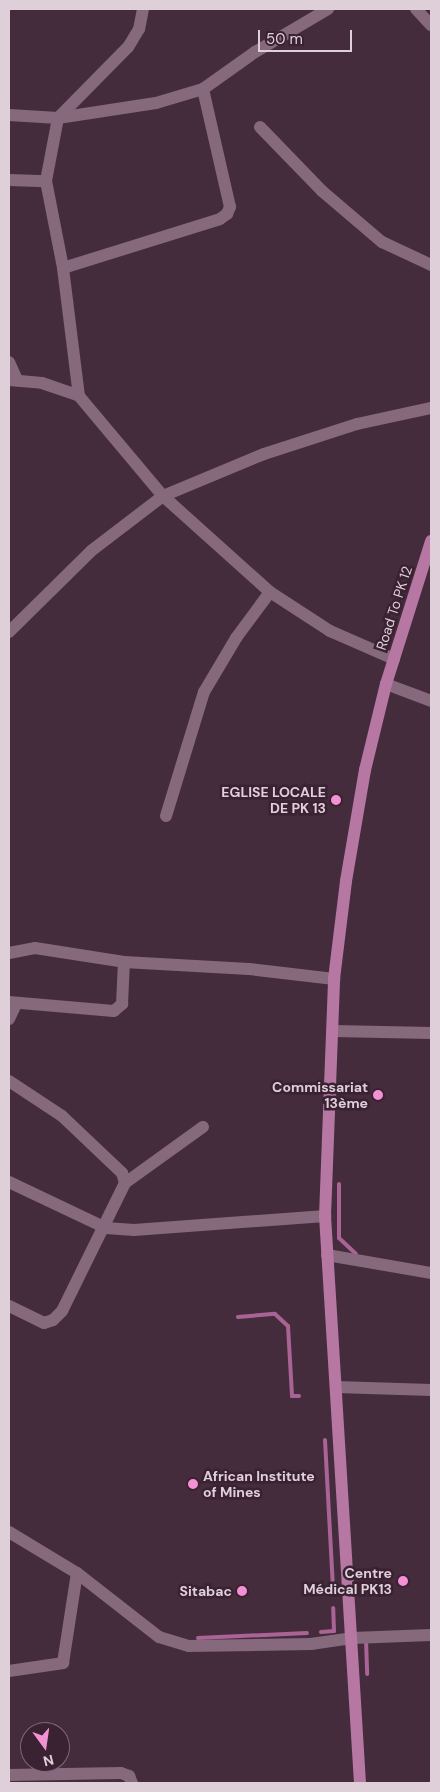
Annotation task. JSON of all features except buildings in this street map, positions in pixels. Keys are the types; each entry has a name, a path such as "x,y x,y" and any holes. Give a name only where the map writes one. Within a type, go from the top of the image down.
{"main road":[{"name":"Road To PK 12","path":"360,1783 325,1216 334,978 363,779 386,684 431,541"}],"street":[{"path":"79,396 63,268 46,181 58,118 128,47 139,29 142,9"},
{"path":"9,115 58,118 128,109 204,88 255,52 328,9"},
{"path":"416,9 431,25"},
{"path":"63,268 220,219 227,214 230,207 204,88"},
{"path":"260,127 322,191 382,242 431,266"},
{"path":"9,180 46,181"},
{"path":"9,362 13,380 42,384 79,396 162,496 270,592 336,634 394,659"},
{"path":"9,632 91,551 162,496 264,454 392,414 431,408"},
{"path":"166,816 204,692 236,638 270,592"},
{"path":"386,684 431,701"},
{"path":"9,953 35,948 124,962 249,969 334,978"},
{"path":"9,1020 12,1003 114,1011 122,1004 124,962"},
{"path":"333,1031 431,1033"},
{"path":"9,1081 62,1116 122,1173 126,1183"},
{"path":"9,1306 44,1322 53,1320 62,1311 106,1228 126,1183 203,1127"},
{"path":"9,1182 106,1228 134,1230 325,1216"},
{"path":"328,1255 431,1273"},
{"path":"336,1387 431,1390"},
{"path":"9,1532 77,1573 159,1637 189,1646 311,1644 352,1638 431,1635"},
{"path":"9,1670 63,1663 77,1573"},
{"path":"9,1774 121,1773 128,1776 132,1783"}],"waterway":[{"path":"339,1184 339,1238 356,1254"},
{"path":"238,1317 275,1314 288,1326 292,1396 299,1396"},
{"path":"325,1440 333,1586"},
{"path":"321,1632 334,1631 333,1608"},
{"path":"198,1638 307,1633"},
{"path":"366,1640 367,1674"}],"place":[{"name":"EGLISE LOCALE DE PK 13","path":"336,800"},
{"name":"Commissariat 13ème","path":"378,1095"},
{"name":"African Institute of Mines","path":"193,1484"},
{"name":"Centre Médical PK13","path":"403,1581"},
{"name":"Sitabac","path":"242,1591"}]}
